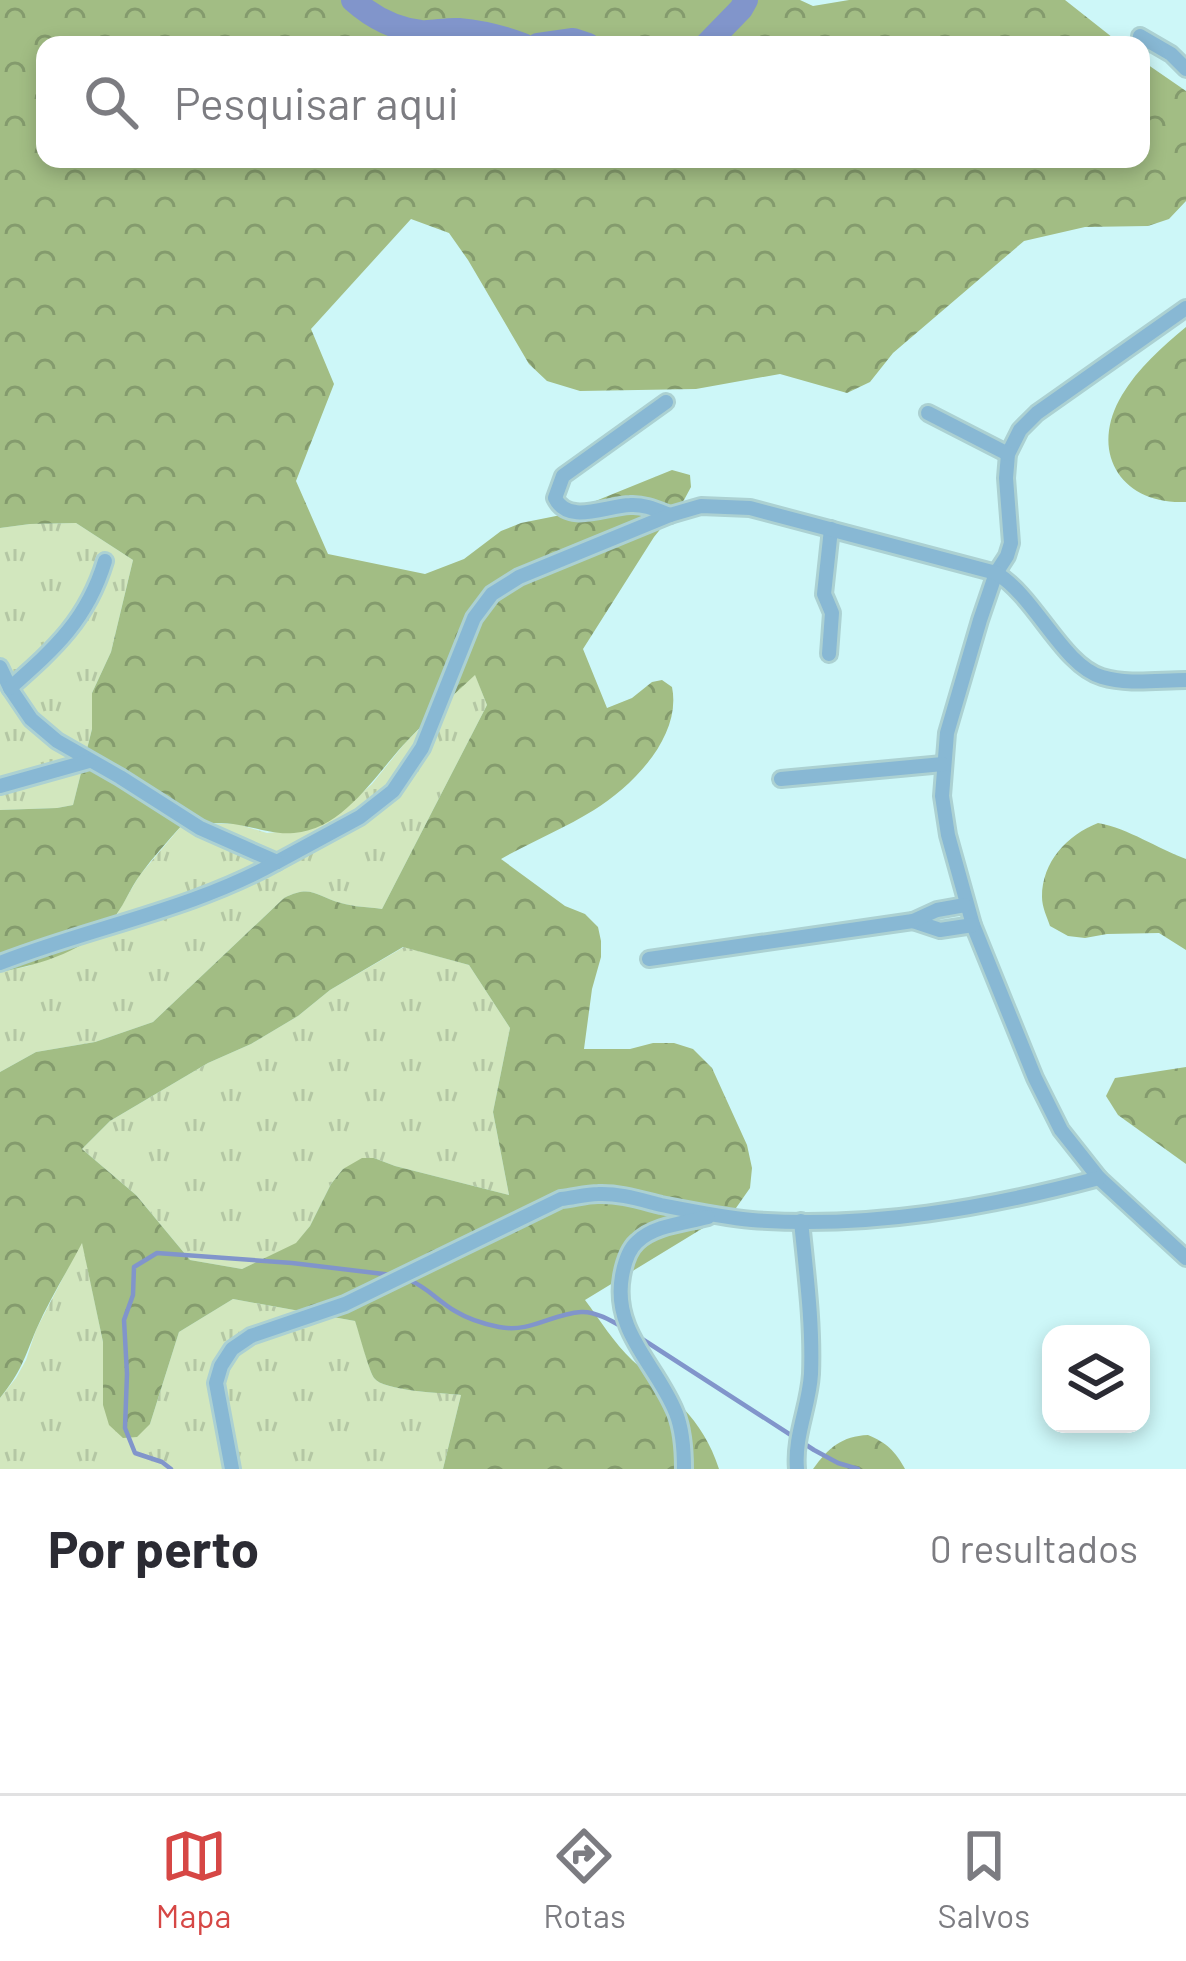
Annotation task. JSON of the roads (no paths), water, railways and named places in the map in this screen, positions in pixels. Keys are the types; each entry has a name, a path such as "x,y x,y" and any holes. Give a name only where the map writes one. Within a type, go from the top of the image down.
{"street":[{"path":"1150,42 1186,69"},
{"path":"1186,308 1037,413 1020,430 1008,454 1006,478 1011,543 996,572 947,733 942,796 965,905 1061,1130 1099,1178 1186,1258"},
{"path":"666,402 563,476 555,498 560,508 571,513 634,504 670,515"},
{"path":"928,413 1008,454"},
{"path":"0,963 242,881 360,817 393,791 422,748 474,618 492,595 519,577 701,506 750,508 996,572 1012,582 1076,661 1097,676 1124,681 1186,680"},
{"path":"829,654 832,613 824,594 831,529"},
{"path":"10,688 58,646 81,617 105,560"},
{"path":"0,668 31,719 57,741 200,829 277,862"},
{"path":"0,786 89,760"},
{"path":"781,779 943,764"},
{"path":"230,844 242,881"},
{"path":"649,959 913,921 965,905"},
{"path":"913,921 940,930 973,925"},
{"path":"232,1469 216,1383 232,1349 251,1336 345,1304 561,1199 598,1194 713,1216 856,1221 903,1218 1099,1178"},
{"path":"684,1469 678,1418 625,1324 619,1301 623,1270 635,1243 657,1230 713,1216"},
{"path":"797,1469 796,1450 811,1381 802,1221"}],"waterway":[{"path":"353,0 402,28 494,36"},
{"path":"715,36 746,0"},
{"path":"171,1469 135,1453 125,1428 124,1320 133,1295 134,1267 157,1253 392,1275"},
{"path":"409,1280 460,1314 493,1326 521,1327 581,1312 624,1328"},
{"path":"639,1337 814,1450 858,1469"}]}
